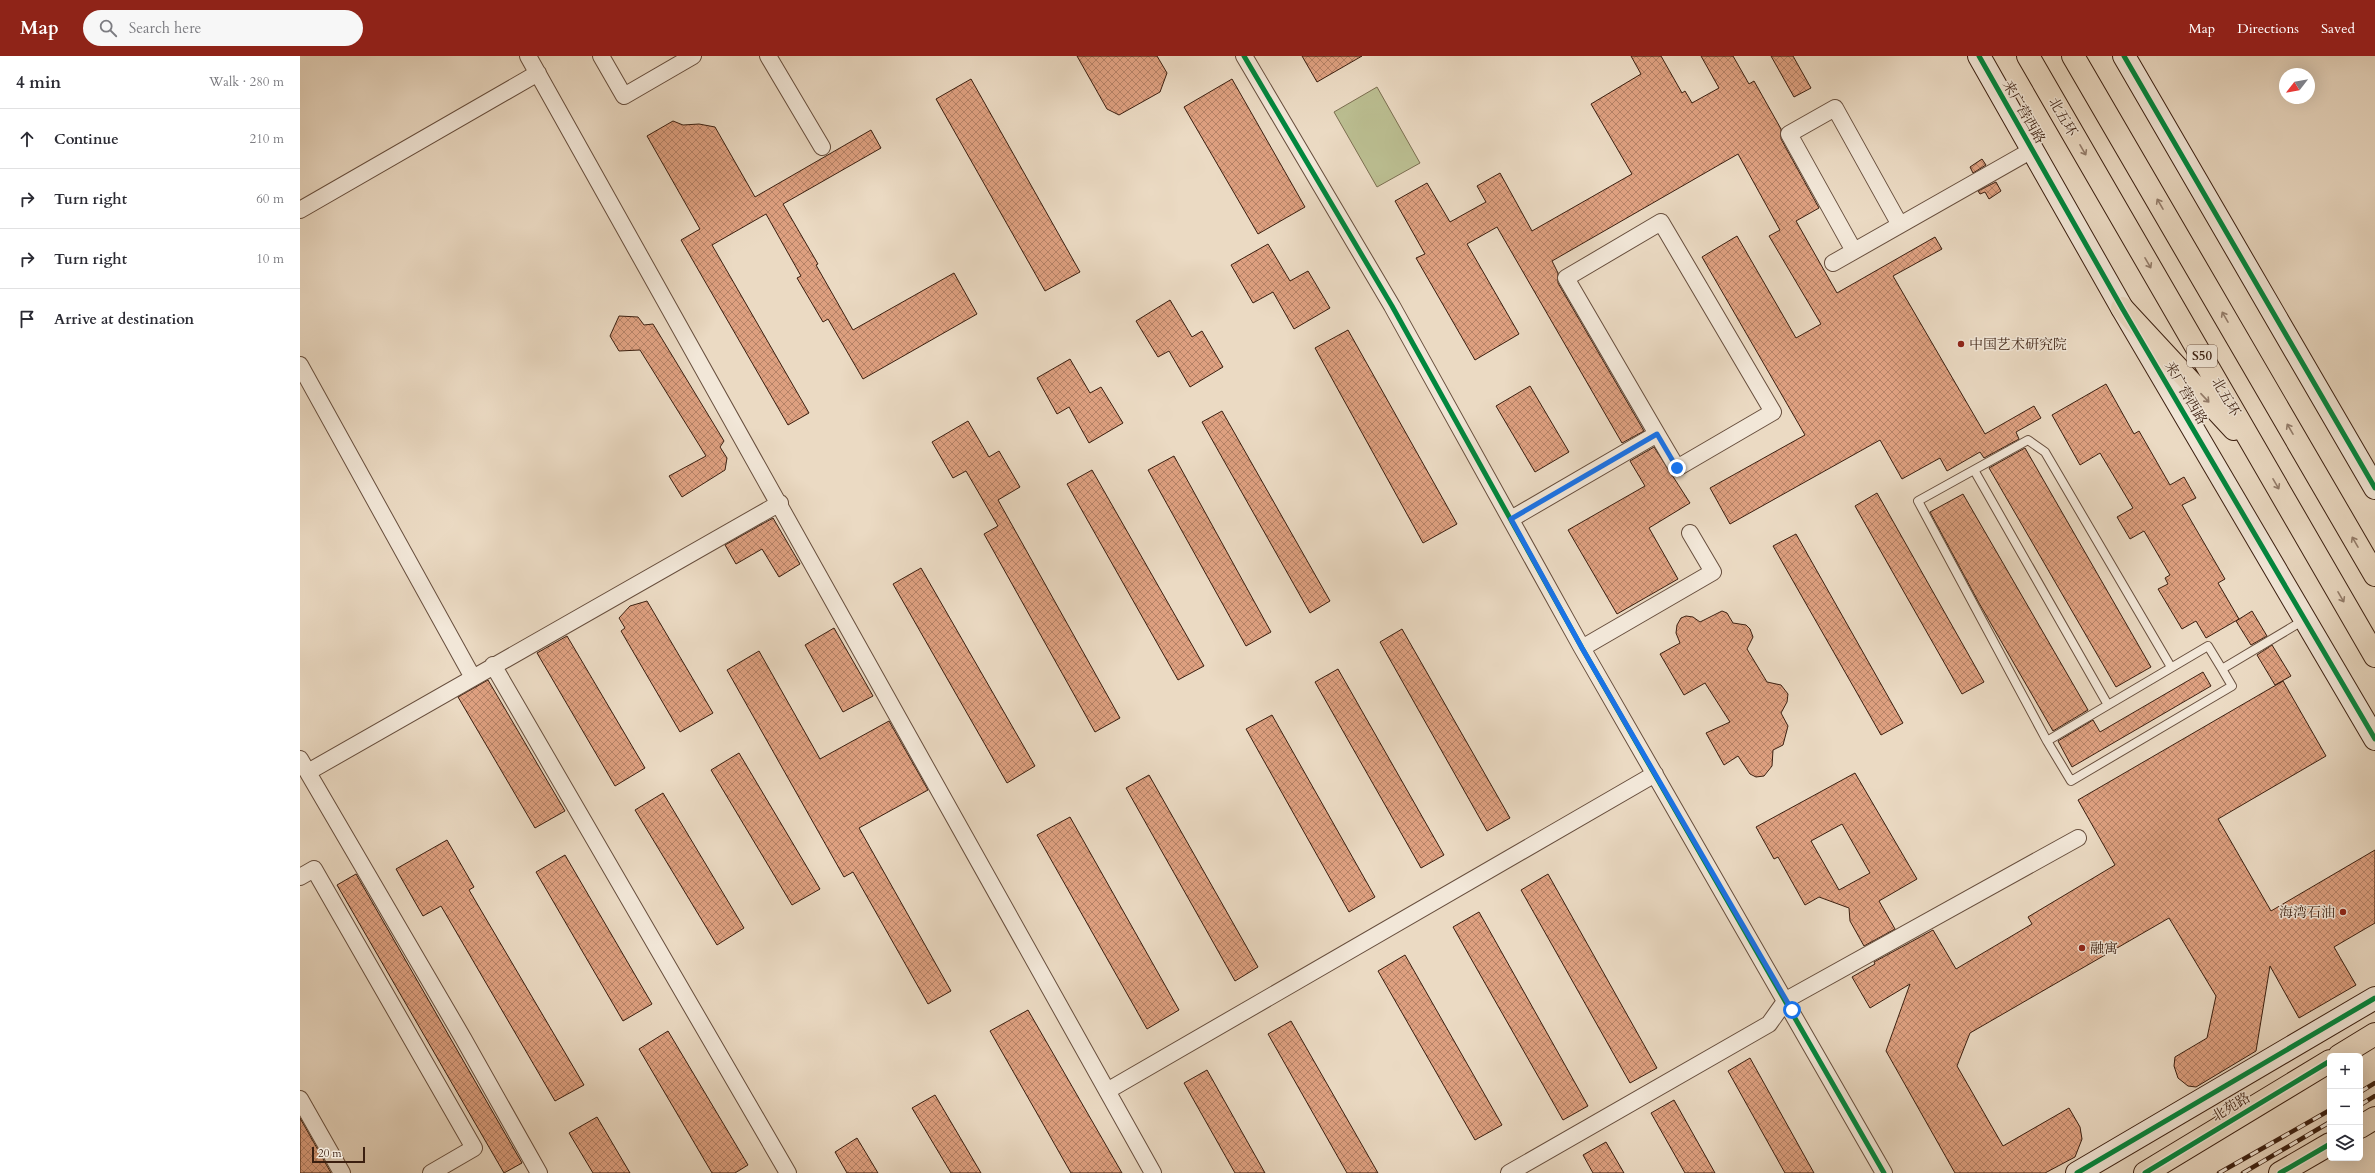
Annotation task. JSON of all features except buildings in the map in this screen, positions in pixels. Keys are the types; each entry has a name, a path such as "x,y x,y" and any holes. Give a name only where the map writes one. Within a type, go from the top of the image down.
{"main road":[{"name":"北五环","path":"2028,56 2375,656"},
{"name":"S50","path":"2073,56 2375,575"},
{"path":"2122,308 2262,459"},
{"path":"2344,1053 2375,1034"},
{"name":"北苑路","path":"2145,1173 2327,1064"},
{"path":"2363,1125 2375,1118"},
{"path":"2288,1172 2327,1146"}],"street":[{"path":"528,56 780,503 1153,1173"},
{"path":"601,56 624,96 693,56"},
{"path":"768,56 822,147"},
{"path":"1244,56 1392,306 1582,648 1786,1000 1884,1173"},
{"name":"来广营西路","path":"1979,56 2122,308 2375,740"},
{"path":"2124,56 2375,488"},
{"path":"300,210 538,74"},
{"path":"1854,251 1788,134 1835,108 1900,224"},
{"path":"1832,263 2032,150"},
{"path":"1661,222 1773,412 1677,468 1657,434 1566,278 1661,222"},
{"path":"300,365 472,676"},
{"path":"1511,519 1657,434"},
{"path":"539,1173 463,1038 304,765 493,665 780,503"},
{"path":"1582,648 1713,572 1690,532"},
{"path":"493,665 788,1173"},
{"path":"1107,1091 1655,774"},
{"path":"1509,1173 1769,1024 1786,1000 2078,838"},
{"path":"300,877 314,869 474,1148 431,1173"},
{"path":"2077,1173 2375,998"},
{"path":"300,1099 342,1173"}],"lane":[{"path":"2047,741 2208,646 2232,686 2071,781 2047,741 1918,501 2028,440 2045,452 2171,667"},
{"path":"1974,470 2108,705"},
{"path":"2222,669 2305,620"}],"green space":[{"path":"1377,87 1420,163 1377,187 1334,112"}],"railway":[{"path":"2363,1090 2375,1083"},
{"path":"2363,1103 2375,1096"},
{"path":"2219,1173 2327,1112"},
{"path":"2243,1173 2327,1124"}],"cycle path":[{"path":"1244,56 1392,306 1582,648 1884,1173"},
{"path":"1979,56 2122,308 2375,739"},
{"path":"2124,56 2375,488"},
{"path":"2077,1173 2375,998"},
{"path":"2145,1173 2327,1063"},
{"path":"2280,1173 2327,1146"}],"place":[{"name":"中国艺术研究院","path":"1961,344"},
{"name":"海湾石油","path":"2343,912"},
{"name":"融寓","path":"2082,948"}],"route":[{"path":"1677,468 1657,434 1511,519 1582,648 1792,1010"}]}
